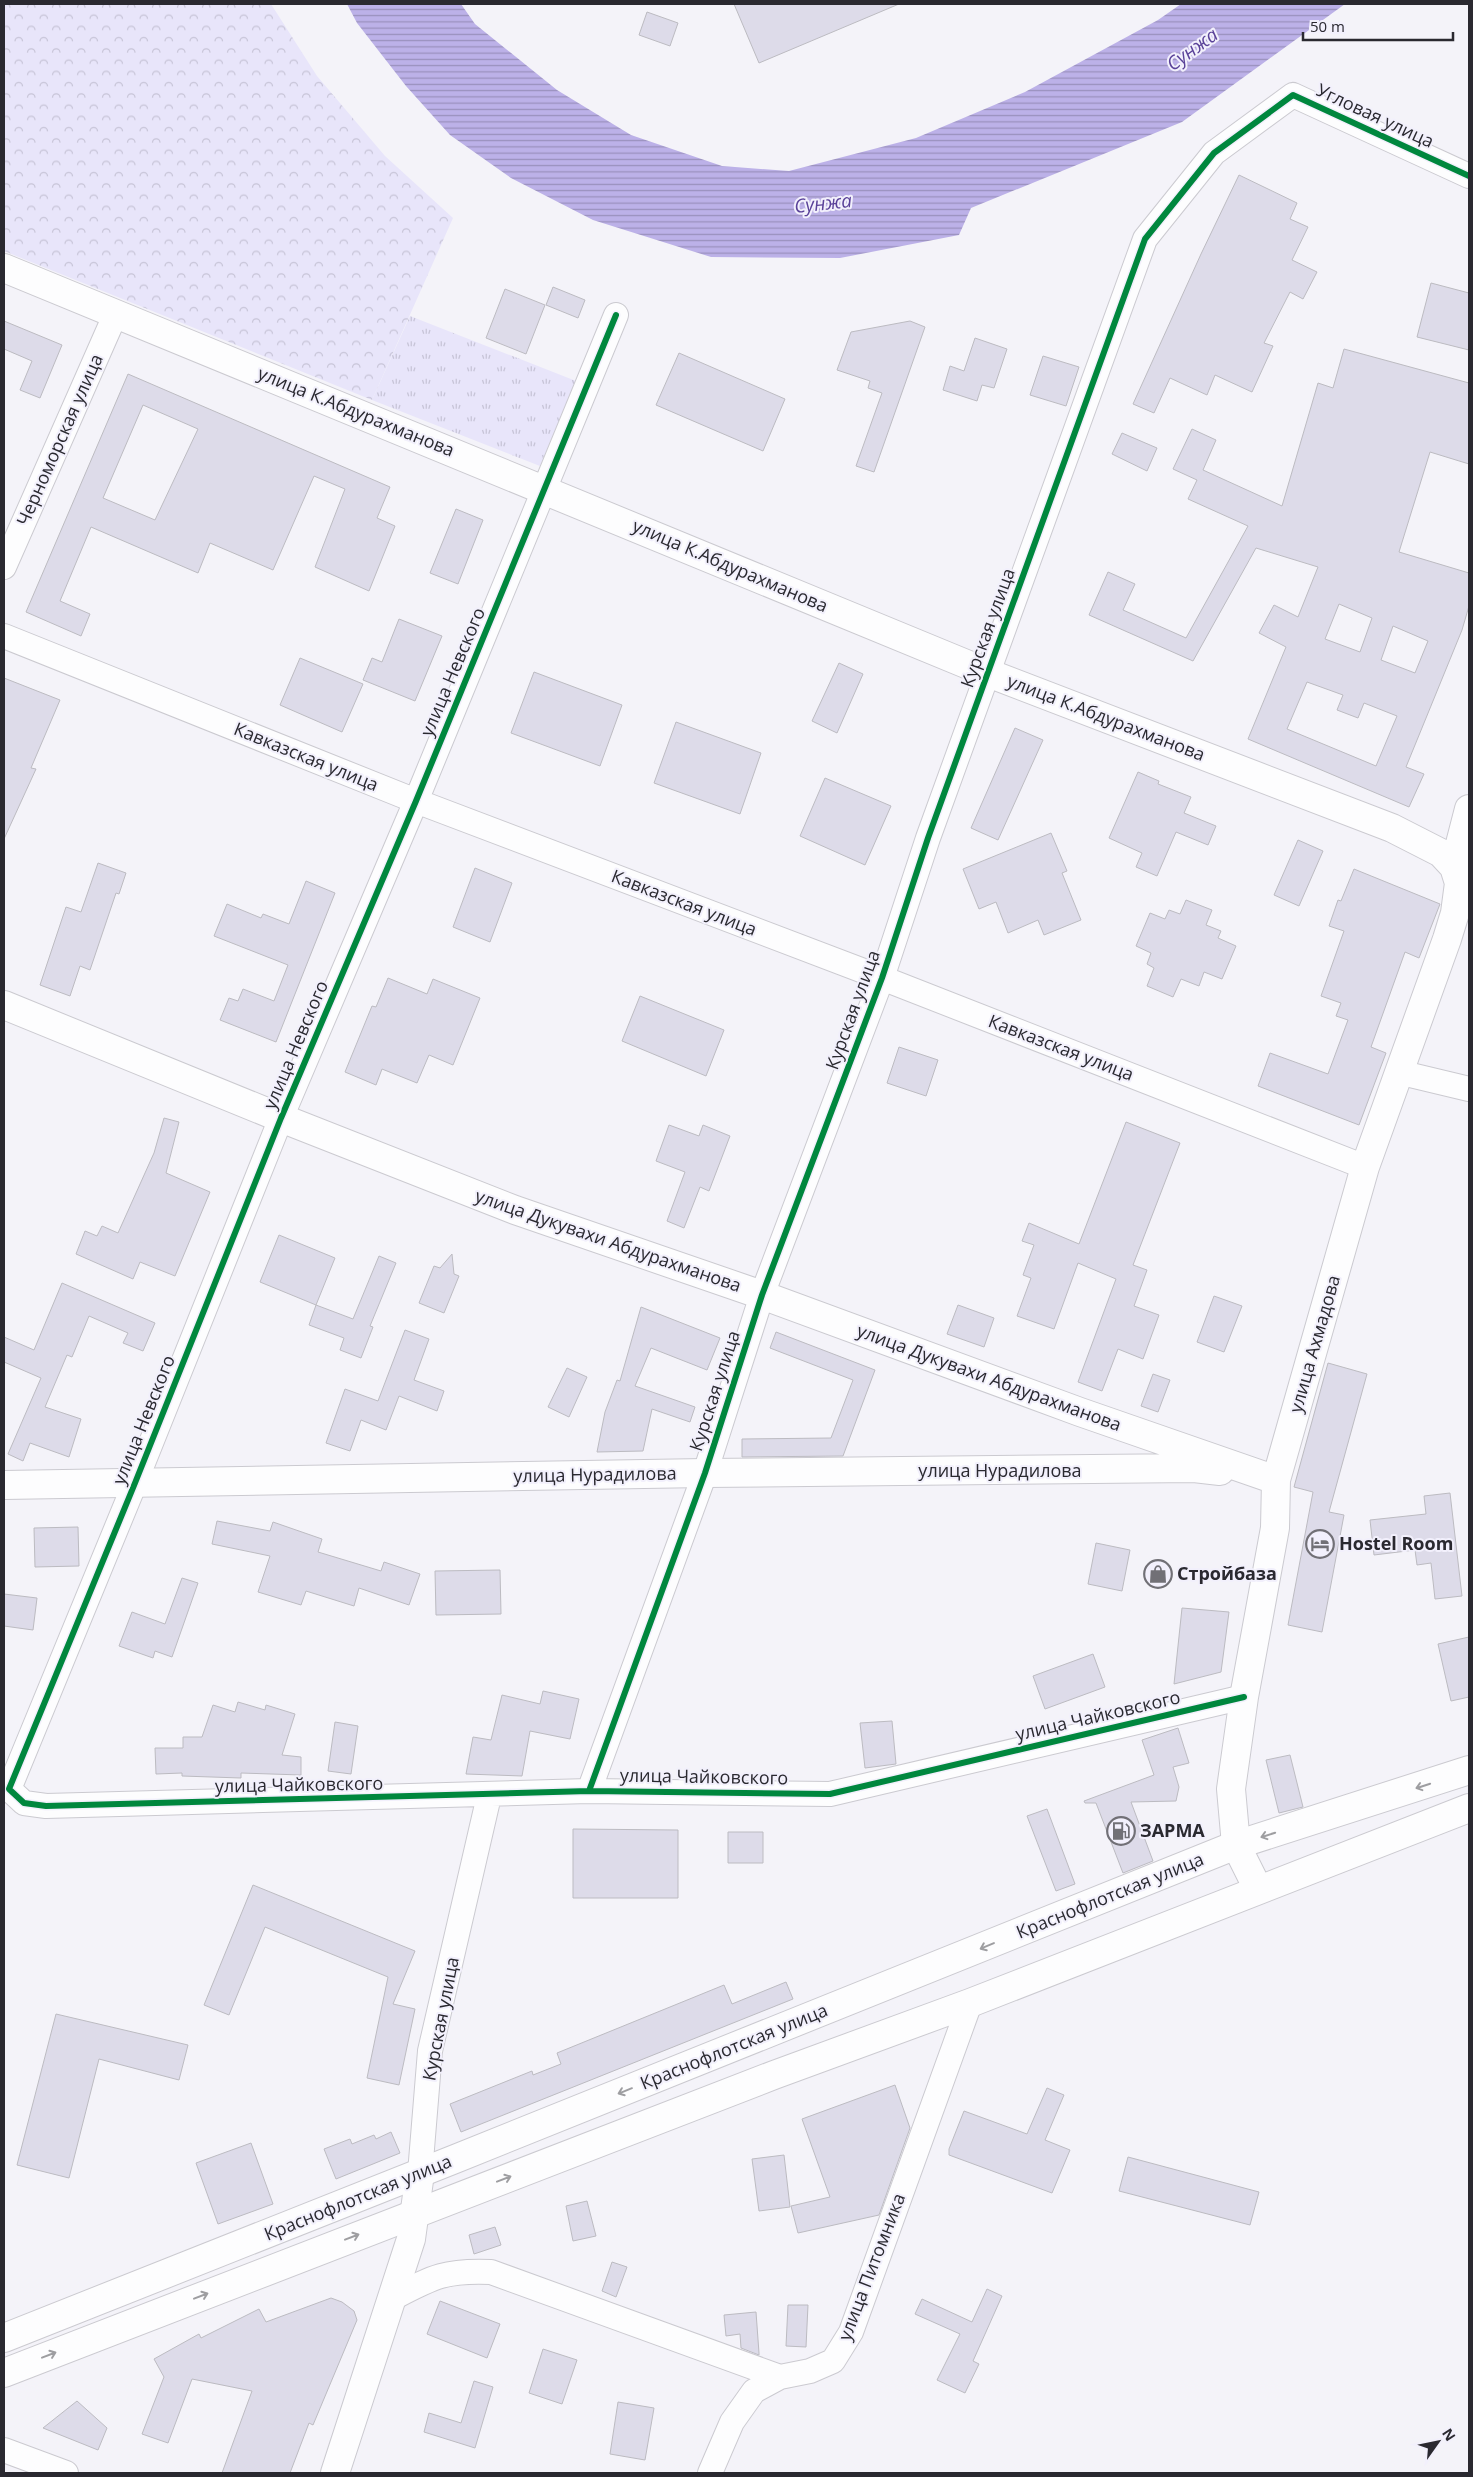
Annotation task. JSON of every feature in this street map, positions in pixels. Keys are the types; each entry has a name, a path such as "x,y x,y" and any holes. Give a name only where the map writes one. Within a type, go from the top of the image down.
{"street":[{"name":"Угловая улица","path":"1145,239 1214,153 1293,95 1469,176"},
{"name":"Курская улица","path":"589,1791 705,1473 762,1295 882,978 928,838 1145,239"},
{"name":"улица К.Абдурахманова","path":"4,268 545,489 988,673 1293,788 1392,828 1441,853 1454,867"},
{"name":"Черноморская улица","path":"4,567 116,313"},
{"name":"улица Невского","path":"8,1789 135,1483 281,1118 416,801 616,315"},
{"name":"Кавказская улица","path":"4,636 416,801 882,978 1364,1167"},
{"name":"улица Ахмадова","path":"1258,1890 1236,1845 1231,1789 1244,1697 1275,1528 1276,1480 1364,1167 1447,939 1455,912 1459,882 1454,867 1469,809"},
{"name":"улица Дукувахи Абдурахманова","path":"4,1005 281,1118 515,1210 762,1295 1080,1412 1276,1480"},
{"path":"1398,1072 1469,1090"},
{"name":"улица Нурадилова","path":"4,1485 705,1473 1194,1468 1276,1480"},
{"name":"улица Чайковского","path":"8,1789 24,1803 46,1806 489,1796 589,1791 830,1794 1244,1697"},
{"name":"Краснофлотская улица","path":"4,2338 1236,1845 1469,1770"},
{"name":"Курская улица","path":"335,2473 411,2239 420,2173 430,2051 489,1796"},
{"name":"Краснофлотская улица","path":"4,2373 774,2075 970,2003 1469,1808"},
{"name":"улица Питомника","path":"710,2473 738,2414 754,2390 780,2377 810,2371 833,2361 850,2332 970,2003"},
{"path":"393,2298 435,2276 461,2271 491,2272 780,2377"},
{"path":"4,2450 66,2473"}],"green space":[{"path":"4,4 271,4 317,76 385,156 453,218 372,400 4,251"},
{"path":"410,316 576,381 540,466 372,400"}],"water":[{"name":"Сунжа","path":"347,4 461,4 475,24 557,90 631,135 722,166 789,171 916,138 1025,92 1158,20 1181,4 1345,4 1182,122 971,208 959,235 840,258 711,257 593,220 511,178 450,135 406,86 357,23"}],"building":[{"path":"734,4 899,4 759,63"},
{"path":"647,12 678,23 670,46 639,35"},
{"path":"1239,175 1297,203 1290,219 1308,227 1292,260 1317,272 1303,299 1290,292 1264,343 1273,346 1252,392 1215,375 1207,395 1170,378 1154,413 1133,404"},
{"path":"1431,283 1469,293 1469,350 1417,337"},
{"path":"553,287 585,300 578,318 546,305"},
{"path":"505,289 545,305 526,354 486,338"},
{"path":"4,321 62,345 40,398 20,390 32,361 4,349"},
{"path":"910,321 925,327 874,472 856,466 882,393 868,388 870,381 837,370 851,332"},
{"path":"975,338 1007,349 994,388 982,385 977,401 943,390 950,366 964,371"},
{"path":"1344,349 1469,383 1469,464 1430,452 1399,552 1469,573 1469,606 1462,630 1406,767 1424,774 1409,807 1248,739 1286,647 1259,633 1274,605 1298,617 1318,567 1256,548 1193,661 1089,615 1108,572 1135,584 1123,610 1186,638 1248,526 1188,499 1197,480 1173,469 1192,429 1216,440 1203,470 1282,506 1318,383 1333,388","holes":["1339,604 1372,618 1360,652 1325,639","1393,626 1428,641 1415,673 1381,660","1307,682 1343,695 1337,710 1358,718 1364,703 1397,716 1376,766 1287,729"]},
{"path":"679,353 785,399 763,451 656,405"},
{"path":"1043,356 1079,367 1066,406 1030,395"},
{"path":"128,374 390,487 377,518 395,526 369,591 315,567 345,489 314,476 273,570 210,543 198,573 91,527 60,601 90,614 81,636 26,612","holes":["143,405 198,429 155,520 103,498"]},
{"path":"1122,433 1157,448 1147,471 1112,454"},
{"path":"456,509 483,520 458,584 430,573"},
{"path":"399,619 442,636 415,701 363,680 372,658 382,662"},
{"path":"300,658 363,684 342,732 280,705"},
{"path":"839,663 863,674 837,733 812,721"},
{"path":"534,672 622,705 600,766 511,733"},
{"path":"4,678 60,700 31,768 36,769 4,839"},
{"path":"676,722 761,753 740,814 654,783"},
{"path":"1015,728 1043,740 998,840 971,828"},
{"path":"1138,772 1159,781 1158,784 1191,797 1184,813 1216,826 1208,845 1176,832 1157,876 1136,867 1142,853 1109,838"},
{"path":"825,778 891,806 865,865 800,836"},
{"path":"1051,833 1067,871 1062,873 1081,920 1044,935 1038,920 1008,933 996,902 979,909 963,869"},
{"path":"1298,840 1323,851 1299,906 1274,895"},
{"path":"98,863 126,873 119,894 116,893 90,970 80,966 70,996 40,985 66,907 81,912"},
{"path":"475,868 512,883 490,942 453,927"},
{"path":"1354,869 1440,904 1419,958 1405,952 1371,1047 1386,1053 1359,1125 1258,1086 1270,1053 1328,1074 1348,1020 1336,1016 1341,1003 1321,996 1344,931 1329,926 1338,900 1341,901"},
{"path":"306,881 335,893 276,1042 220,1020 229,998 238,1001 243,989 274,1001 288,965 214,936 227,904 261,918 263,914 289,924"},
{"path":"1186,900 1212,910 1206,925 1221,931 1218,938 1236,946 1222,979 1204,972 1199,986 1181,979 1173,997 1147,986 1154,968 1147,964 1151,953 1136,946 1150,913 1165,919 1169,910 1180,914"},
{"path":"388,978 427,994 433,979 480,998 453,1065 429,1055 417,1083 382,1069 376,1085 345,1072 372,1006 376,1007"},
{"path":"640,996 724,1030 706,1076 622,1041"},
{"path":"899,1047 938,1060 926,1096 887,1083"},
{"path":"164,1118 179,1122 166,1173 210,1192 175,1276 140,1262 133,1279 76,1254 85,1231 97,1236 102,1226 118,1233 154,1153"},
{"path":"1126,1122 1180,1143 1133,1265 1147,1270 1134,1306 1159,1315 1143,1359 1118,1349 1102,1391 1078,1382 1116,1279 1078,1263 1054,1329 1017,1316 1031,1278 1023,1275 1034,1245 1022,1241 1029,1223 1079,1244"},
{"path":"669,1125 699,1136 703,1125 730,1136 709,1191 700,1187 684,1228 667,1221 685,1172 656,1161"},
{"path":"279,1235 335,1258 316,1305 260,1282"},
{"path":"452,1254 454,1274 459,1276 444,1313 419,1303 434,1266 440,1268"},
{"path":"379,1256 396,1263 370,1326 373,1327 361,1358 340,1350 344,1338 309,1325 316,1305 353,1319"},
{"path":"62,1283 155,1323 143,1351 123,1343 128,1333 89,1316 72,1357 67,1355 45,1407 81,1419 69,1457 30,1443 23,1461 8,1454 41,1378 4,1362 4,1337 34,1350"},
{"path":"1214,1296 1242,1306 1224,1352 1197,1342"},
{"path":"958,1305 994,1318 984,1347 947,1334"},
{"path":"641,1307 720,1338 707,1370 651,1348 635,1386 695,1407 690,1422 652,1409 643,1451 597,1452 605,1412 617,1380 620,1381"},
{"path":"405,1330 429,1339 414,1380 444,1391 437,1411 399,1396 386,1430 361,1420 350,1451 326,1443 345,1389 378,1401"},
{"path":"776,1332 875,1370 843,1456 742,1457 742,1439 831,1438 853,1380 770,1348"},
{"path":"1328,1363 1367,1374 1329,1512 1344,1515 1322,1632 1288,1625 1313,1492 1294,1487"},
{"path":"567,1368 587,1377 569,1417 548,1407"},
{"path":"1153,1374 1170,1380 1158,1412 1141,1406"},
{"path":"1450,1493 1462,1596 1435,1599 1431,1563 1417,1565 1415,1550 1374,1555 1370,1520 1426,1514 1424,1496"},
{"path":"217,1521 270,1531 273,1522 322,1539 318,1552 381,1571 384,1562 420,1574 409,1605 359,1588 354,1606 306,1591 301,1605 258,1592 270,1556 212,1544"},
{"path":"78,1527 79,1566 35,1567 34,1528"},
{"path":"1096,1543 1130,1550 1122,1591 1088,1584"},
{"path":"500,1570 501,1614 436,1615 435,1571"},
{"path":"182,1578 198,1583 172,1657 155,1651 153,1658 119,1646 132,1612 165,1624"},
{"path":"4,1594 37,1598 33,1630 4,1626"},
{"path":"1182,1608 1229,1612 1221,1672 1174,1684"},
{"path":"1469,1637 1469,1697 1451,1701 1438,1644"},
{"path":"1093,1654 1105,1687 1045,1709 1033,1676"},
{"path":"543,1691 579,1699 570,1739 530,1731 522,1776 466,1774 473,1737 491,1740 502,1695 540,1704"},
{"path":"238,1702 265,1710 266,1705 295,1714 282,1755 301,1757 301,1775 241,1773 241,1778 182,1776 182,1773 156,1774 155,1748 183,1748 183,1737 202,1737 213,1705 235,1712"},
{"path":"892,1721 896,1764 865,1768 860,1723"},
{"path":"335,1722 358,1726 351,1774 328,1771"},
{"path":"1178,1728 1189,1763 1173,1767 1179,1787 1176,1801 1131,1802 1153,1861 1123,1873 1096,1803 1085,1803 1084,1801 1154,1775 1142,1740"},
{"path":"1290,1755 1303,1807 1279,1813 1266,1760"},
{"path":"1047,1809 1075,1884 1056,1891 1027,1816"},
{"path":"573,1829 678,1830 678,1898 573,1898"},
{"path":"728,1832 763,1832 763,1863 728,1863"},
{"path":"253,1885 415,1951 393,2004 415,2009 399,2085 367,2078 388,1977 265,1927 229,2015 204,2005"},
{"path":"786,1982 793,1999 461,2132 450,2104 532,2071 533,2075 561,2064 557,2053 724,1985 732,2004"},
{"path":"56,2014 188,2045 179,2080 99,2059 69,2178 17,2165"},
{"path":"895,2085 910,2128 879,2215 798,2233 791,2206 830,2197 802,2119"},
{"path":"1047,2088 1064,2095 1045,2140 1070,2150 1052,2193 949,2155 949,2149 964,2111 1027,2134"},
{"path":"391,2132 400,2153 336,2179 324,2149 350,2139 352,2144 374,2135 376,2139"},
{"path":"251,2143 273,2204 218,2224 196,2163"},
{"path":"784,2155 790,2207 759,2211 752,2159"},
{"path":"1128,2157 1259,2192 1250,2225 1119,2191"},
{"path":"587,2201 596,2236 573,2241 566,2206"},
{"path":"495,2227 501,2245 474,2254 469,2235"},
{"path":"612,2262 627,2267 616,2297 602,2291"},
{"path":"987,2289 1002,2296 973,2361 979,2364 965,2393 937,2380 960,2334 915,2314 922,2299 972,2322"},
{"path":"331,2298 342,2302 354,2311 357,2320 313,2425 309,2423 290,2473 222,2473 252,2391 192,2379 168,2443 142,2434 164,2377 154,2359 199,2334 201,2338 259,2309 266,2322"},
{"path":"440,2301 500,2324 487,2358 427,2334"},
{"path":"788,2305 808,2305 806,2347 786,2346"},
{"path":"756,2312 759,2355 741,2348 740,2334 726,2336 724,2315"},
{"path":"543,2349 577,2360 562,2404 529,2393"},
{"path":"474,2381 493,2387 475,2448 424,2432 429,2413 461,2423"},
{"path":"77,2401 107,2428 98,2450 43,2428"},
{"path":"618,2402 654,2408 645,2460 610,2454"}],"cycle path":[{"path":"589,1791 705,1473 762,1295 882,978 928,838 1145,239 1214,153 1293,95 1469,176"},
{"path":"616,315 416,801 281,1118 135,1483 9,1789 24,1803 46,1806 589,1791 830,1794 1244,1697"}],"place":[{"name":"Hostel Room","path":"1320,1544"},
{"name":"Стройбаза","path":"1158,1574"},
{"name":"ЗАРМА","path":"1121,1831"}]}
